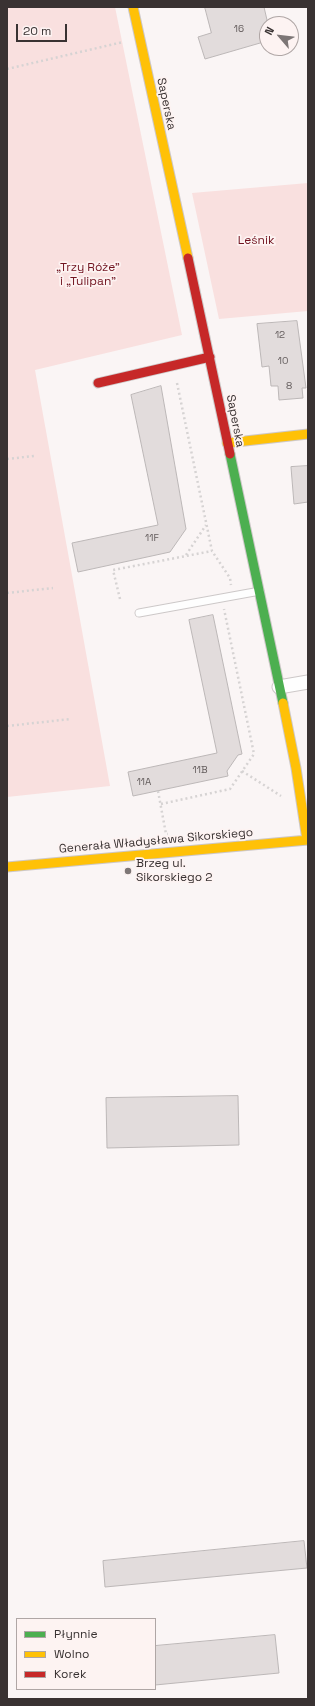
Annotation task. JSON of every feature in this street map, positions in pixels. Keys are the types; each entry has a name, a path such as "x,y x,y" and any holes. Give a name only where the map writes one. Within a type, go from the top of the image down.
{"street":[{"name":"Saperska","path":"133,7 210,357 226,443 260,591 296,768 308,842"},
{"path":"98,383 210,357"},
{"path":"226,443 308,434"},
{"path":"279,687 308,682"},
{"name":"Generała Władysława Sikorskiego","path":"7,867 308,842"}],"lane":[{"path":"139,613 260,591"}],"path":[{"path":"7,69 140,38"},
{"path":"173,365 212,551 230,578 232,596"},
{"path":"7,459 34,456"},
{"path":"186,556 206,525"},
{"path":"120,599 113,570 212,551"},
{"path":"7,593 53,588"},
{"path":"160,804 230,790 254,754 222,598"},
{"path":"7,726 71,719"},
{"path":"242,771 281,796"},
{"path":"158,791 166,834 174,833"}],"green space":[{"name":"„Trzy Róże” i „Tulipan”","path":"7,7 115,7 182,335 35,370 110,786 7,797"},
{"name":"Leśnik","path":"308,183 308,311 219,319 192,193"}],"building":[{"path":"205,7 264,7 266,16 259,16 259,43 205,59 198,37 211,33"},
{"path":"297,321 306,388 302,388 303,398 279,400 278,386 271,386 269,366 262,367 257,324"},
{"path":"161,386 186,529 170,552 78,572 72,543 158,525 131,395"},
{"path":"308,466 308,502 294,504 291,467"},
{"path":"213,615 242,754 238,755 227,771 228,776 133,796 128,772 217,753 189,620"},
{"path":"238,1096 239,1145 107,1148 106,1098"},
{"path":"304,1541 307,1568 105,1587 103,1561"},
{"path":"275,1635 279,1673 156,1685 156,1646"}],"traffic: fast":[{"path":"230,454 283,703"}],"traffic: slow":[{"path":"133,7 188,258"},
{"path":"227,443 308,434"},
{"path":"283,703 296,768 307,840"},
{"path":"7,867 308,840"}],"traffic: jam":[{"path":"188,258 230,454"},
{"path":"98,383 210,357"}],"place":[{"name":"Brzeg ul. Sikorskiego 2","path":"128,871"}]}
